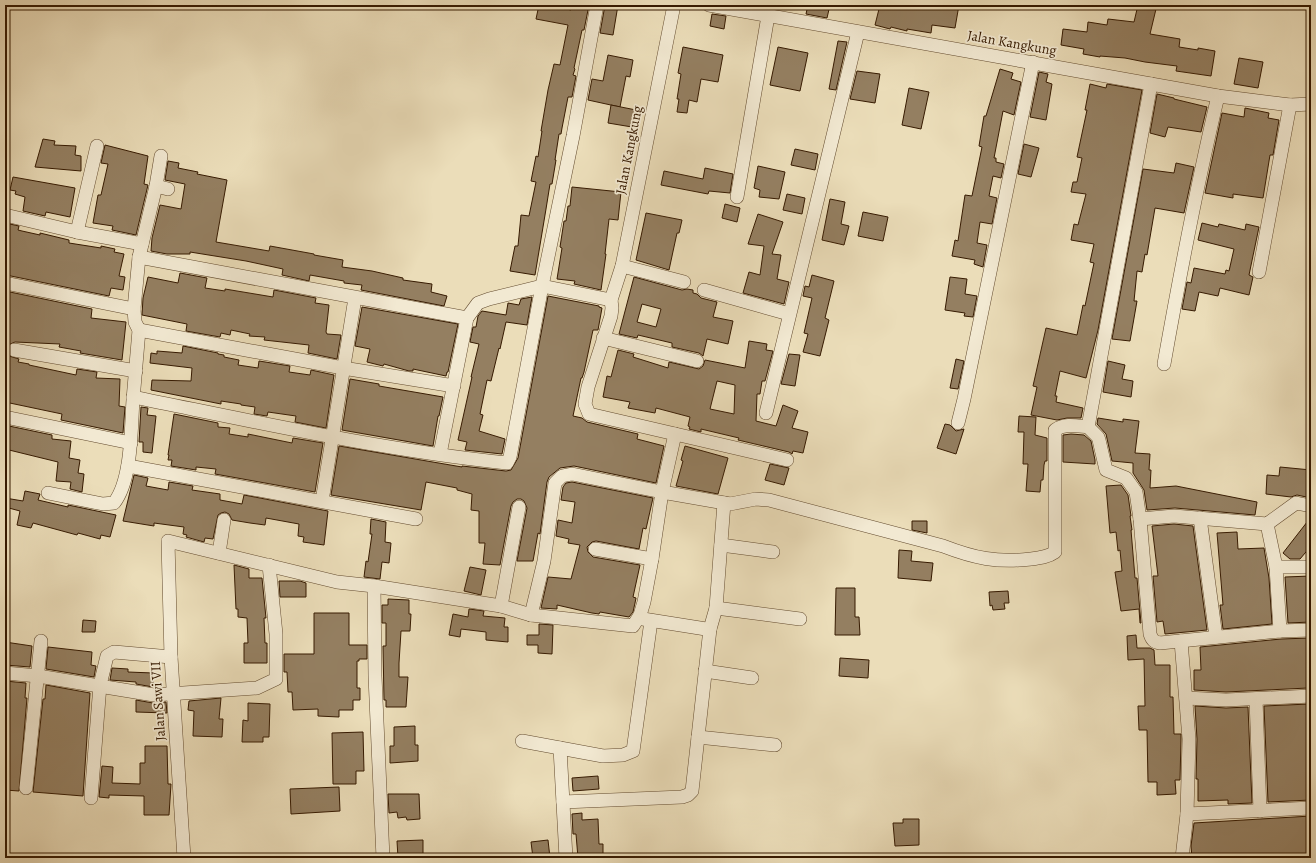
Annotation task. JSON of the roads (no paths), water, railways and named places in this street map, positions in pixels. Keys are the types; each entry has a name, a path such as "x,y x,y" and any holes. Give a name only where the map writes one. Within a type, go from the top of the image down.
{"street":[{"path":"133,397 332,436 440,454 507,462 510,457 597,5"},
{"name":"Jalan Kangkung","path":"674,5 622,266 611,300 611,316 603,338 585,404 589,414 675,434"},
{"name":"Jalan Kangkung","path":"709,5 1218,96 1290,105 1311,104"},
{"path":"737,197 768,16"},
{"path":"766,413 858,32"},
{"path":"958,423 1033,62"},
{"path":"1088,427 1151,84"},
{"path":"1164,364 1205,150 1218,96"},
{"path":"1259,272 1290,105"},
{"path":"78,232 98,146"},
{"path":"48,493 103,504 114,503 120,496 128,466 136,371 139,330 135,322 134,309 140,251 162,187 161,156"},
{"path":"5,215 78,232 140,251 355,298 467,318"},
{"path":"622,266 684,282"},
{"path":"5,283 134,309"},
{"path":"440,454 467,318 478,304 489,299 542,286 611,300"},
{"path":"704,290 789,314"},
{"path":"322,501 355,298"},
{"path":"139,330 343,368 454,386"},
{"path":"603,338 697,361"},
{"path":"14,350 136,371"},
{"path":"5,417 130,443"},
{"path":"531,615 544,561 555,483 562,476 572,474 730,504 763,499 769,500 943,546 965,554 994,560 1013,561 1047,557 1055,552 1055,430 1060,426 1065,425 1088,427 1098,437 1106,470 1126,478 1136,492 1140,519 1150,634 1152,640 1160,643 1280,631 1311,630"},
{"path":"224,520 219,553 337,582 374,586 501,606 531,615 633,626 640,615 644,602 662,492 675,434 787,460"},
{"path":"128,466 416,519"},
{"path":"563,802 682,797 688,795 692,791 710,629 716,608 724,503"},
{"path":"1140,519 1174,516 1267,524 1296,503 1311,506"},
{"path":"501,606 519,507"},
{"path":"1200,518 1216,637"},
{"path":"1267,524 1276,567 1280,631"},
{"name":"Jalan Sawi VII","path":"184,858 171,657 168,541 219,553"},
{"path":"721,545 773,552"},
{"path":"595,549 652,559"},
{"path":"5,673 100,685 154,695 257,688 276,679 276,634 269,565"},
{"path":"1276,567 1311,567"},
{"path":"374,586 375,676 383,858"},
{"path":"716,608 800,620"},
{"path":"638,618 710,629"},
{"path":"522,741 603,756 623,755 633,751 651,620"},
{"path":"26,788 41,641"},
{"path":"1181,641 1189,739 1187,814 1182,858"},
{"path":"91,798 100,685 107,656 114,652 171,657"},
{"path":"705,671 752,678"},
{"path":"1186,698 1226,700 1311,696"},
{"path":"1256,699 1260,811"},
{"path":"698,738 775,745"},
{"path":"560,748 566,858"},
{"path":"1187,814 1311,808"}]}
